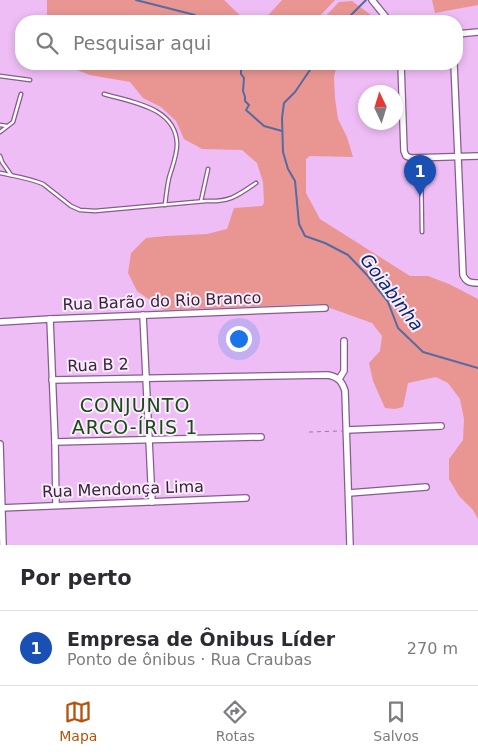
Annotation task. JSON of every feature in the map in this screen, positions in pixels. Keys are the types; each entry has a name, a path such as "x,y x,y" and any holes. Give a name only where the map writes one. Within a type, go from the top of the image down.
{"street":[{"path":"372,1 384,15"},
{"path":"463,33 478,32"},
{"path":"401,70 404,151 406,156 411,158 478,156"},
{"path":"454,70 462,275 469,283 478,283"},
{"name":"Rua Barão do Rio Branco","path":"0,322 325,308"},
{"path":"143,316 152,502"},
{"path":"50,319 56,505"},
{"path":"344,340 344,371 339,379 346,391 350,545"},
{"name":"Rua B 2","path":"52,380 328,374 339,379"},
{"path":"347,430 441,426"},
{"path":"55,442 261,437"},
{"path":"0,444 3,545"},
{"path":"349,493 426,487"},
{"name":"Rua Mendonça Lima","path":"1,508 246,498"}],"lane":[{"path":"0,76 30,80"},
{"path":"0,132 13,122 21,94"},
{"path":"104,94 142,104 161,113 169,122 175,134 177,145 165,205"},
{"path":"0,125 7,126"},
{"path":"0,156 11,175"},
{"path":"421,158 422,232"},
{"path":"201,201 208,169"},
{"path":"0,174 11,175 42,184 71,206 80,210 95,211 227,200 242,193 256,183"}],"path":[{"path":"309,432 338,432 347,430"}],"shaded area":[{"path":"47,0 224,0 240,15 47,15"},
{"path":"282,0 335,0 321,15 268,15"},
{"path":"432,0 478,0 478,5 435,13"},
{"path":"352,1 371,15 327,15 339,2"},
{"path":"77,70 336,70 335,98 338,119 347,137 353,157 310,156 306,159 306,193 320,219 410,276 428,276 449,284 478,299 478,519 473,510 459,496 449,479 449,459 463,440 464,419 460,399 448,383 436,377 408,383 403,407 395,409 385,408 373,381 369,363 380,351 382,336 372,323 319,304 164,310 137,291 128,273 131,253 146,238 207,234 227,229 234,208 262,206 264,203 263,182 257,163 242,150 202,149 184,139 176,121 161,107 143,98 130,82 90,75"}],"waterway":[{"name":"Goiabinha","path":"136,0 195,15"},
{"path":"351,15 366,0"},
{"name":"Goiabinha","path":"241,70 244,78 243,91 245,101 249,105 246,110 264,126 282,131"},
{"name":"Goiabinha","path":"310,70 295,92 284,103 282,118 283,152 288,169 295,181 299,224 305,236 325,243 348,255 367,275 388,302 398,328 423,352 478,368"}],"place":[{"name":"Empresa de Ônibus Líder","path":"420,196"}],"district":[{"name":"CONJUNTO ARCO-ÍRIS 1","path":"135,416"}]}
